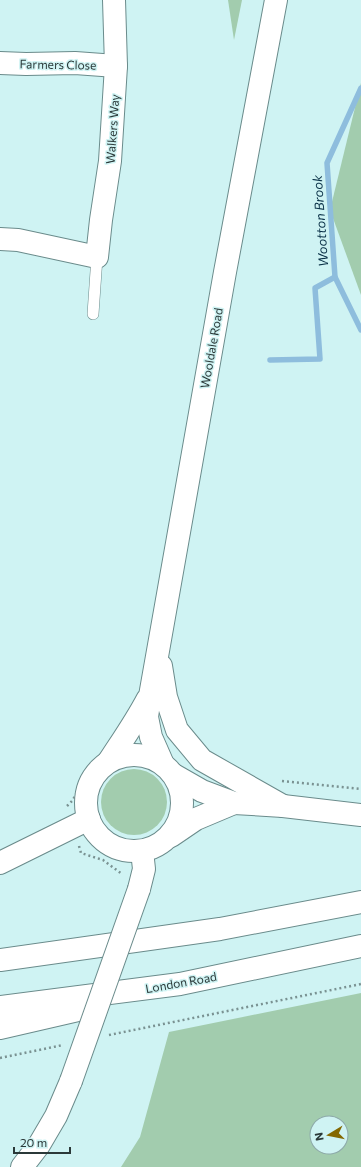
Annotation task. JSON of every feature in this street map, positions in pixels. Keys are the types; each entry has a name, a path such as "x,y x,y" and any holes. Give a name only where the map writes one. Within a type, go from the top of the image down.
{"main road":[{"name":"Walkers Way","path":"97,257 110,161 116,66 114,0"},
{"name":"Wooldale Road","path":"168,769 151,737 147,717 225,272 276,0"},
{"name":"Farmers Close","path":"0,63 76,63 116,66"},
{"path":"0,238 18,240 97,257"},
{"path":"159,649 166,697 177,730 202,760 283,806"},
{"name":"Wooldale Road","path":"101,761 133,726 150,696"},
{"path":"0,863 81,823 90,782 99,770 101,761 134,754 152,758 202,791 234,803 283,806 361,815"},
{"path":"167,839 178,824 182,814 183,805 180,785 168,769"},
{"path":"81,823 95,831 108,844 126,851 142,851 160,845 196,819 234,803"},
{"path":"22,1167 39,1144 56,1116 71,1080 139,890 144,869 142,851"},
{"path":"0,960 220,929 361,902"},
{"name":"London Road","path":"0,1007 180,984 361,946"},
{"path":"0,1028 180,984"}],"lane":[{"path":"93,314 97,257"}],"path":[{"path":"101,761 62,812 81,823 81,853 102,860 123,875 139,890"},
{"path":"109,1036 361,984"},
{"path":"0,1058 70,1043"}],"green space":[{"path":"228,0 242,0 234,40"},
{"path":"361,83 361,295 330,210"},
{"path":"134,769 147,772 157,779 164,789 167,802 164,815 157,825 147,832 134,835 121,832 111,825 104,815 101,802 104,789 111,779 121,772"},
{"path":"361,993 361,1167 121,1167 140,1137 169,1032"}],"waterway":[{"name":"Wootton Brook","path":"361,88 327,163 335,277 361,330"},
{"path":"270,360 320,359 315,288 335,277"}]}
